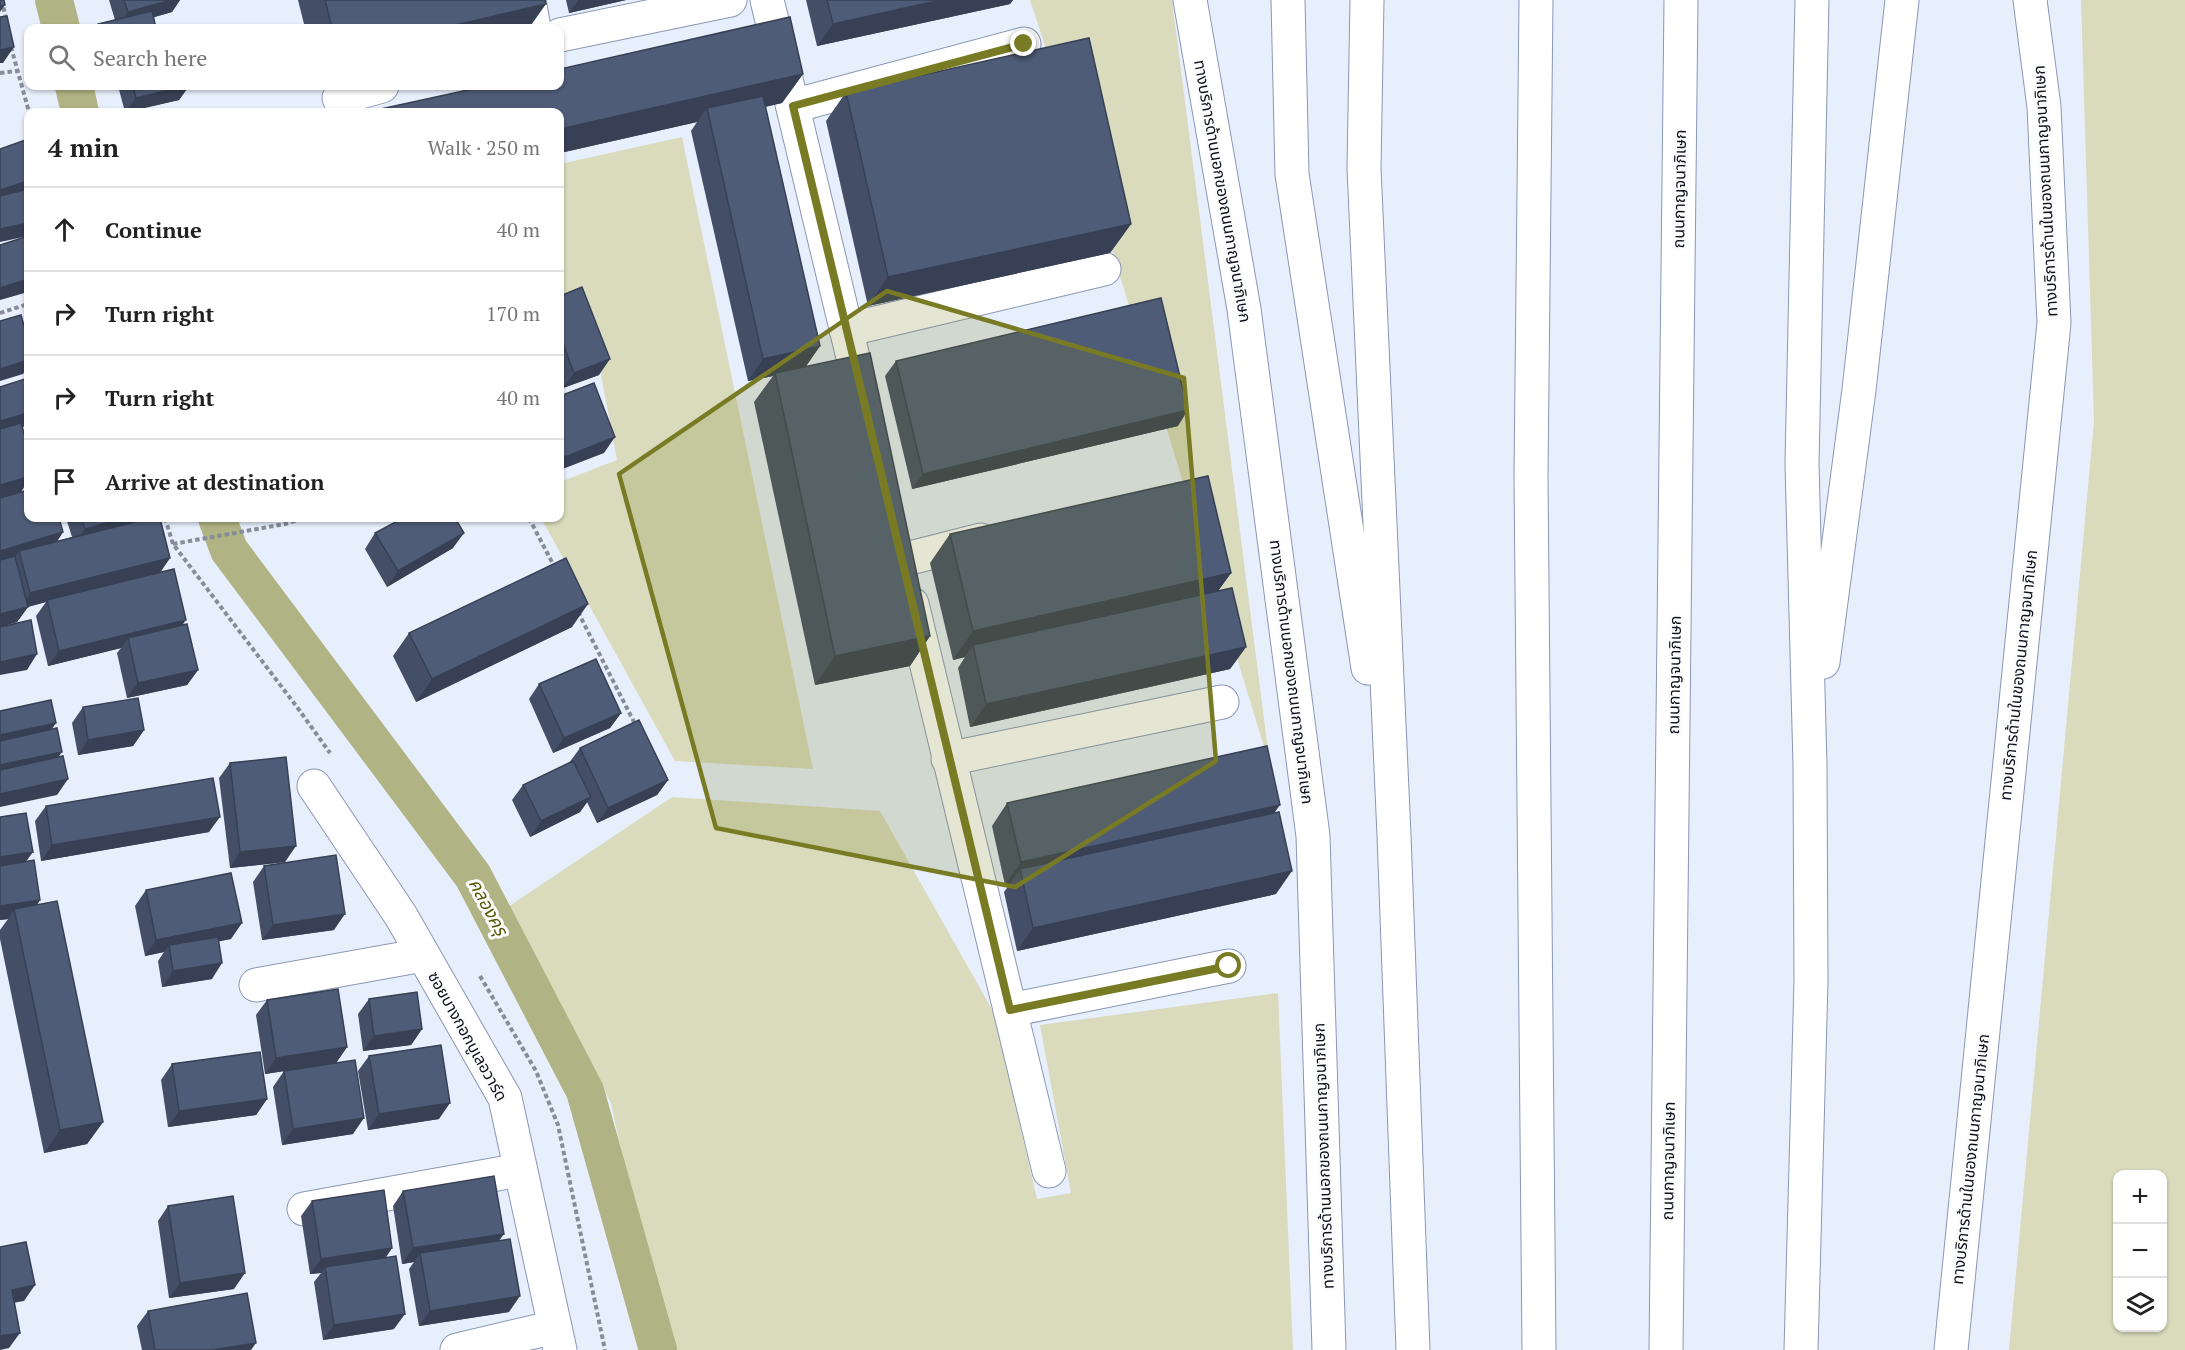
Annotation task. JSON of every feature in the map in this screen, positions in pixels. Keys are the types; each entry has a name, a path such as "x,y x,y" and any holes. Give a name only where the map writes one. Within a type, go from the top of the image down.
{"main road":[{"path":"529,0 533,24"},
{"path":"564,34 730,0"},
{"path":"767,0 869,422"},
{"name":"ทางบริการด้านนอกของถนนกาญจนาภิเษก","path":"1190,0 1244,309 1313,836 1329,1347"},
{"path":"1288,0 1292,174 1394,835"},
{"path":"1367,0 1364,168 1394,835 1413,1343"},
{"path":"1536,0 1531,477 1539,1350"},
{"name":"ถนนกาญจนาภิเษก","path":"1666,1350 1681,0"},
{"path":"1801,1350 1811,981 1810,765 1802,464 1812,0"},
{"path":"1810,765 1859,390 1902,0"},
{"name":"ทางบริการด้านในของถนนกาญจนาภิเษก","path":"1951,1350 2054,323 2044,107 2030,0"},
{"path":"793,106 1024,44"},
{"path":"339,98 368,90"},
{"path":"846,330 1104,269"},
{"path":"1007,534 899,548 1049,1171"},
{"path":"948,759 1222,702"},
{"name":"ซอยบางกอกบูเลอวาร์ด","path":"314,786 401,916 505,1098 557,1339"},
{"path":"256,985 423,955"},
{"path":"1010,1010 1229,966"},
{"path":"304,1209 520,1170"},
{"path":"457,1350 557,1339"}],"path":[{"path":"2,0 6,20"},
{"path":"10,40 16,71 28,108"},
{"path":"0,73 16,71"},
{"path":"0,313 24,305"},
{"path":"173,544 291,522"},
{"path":"531,522 555,569"},
{"path":"577,610 640,734"}],"highlighted area":[{"path":"887,291 1184,378 1216,761 1015,887 716,828 619,474"}],"green space":[{"path":"1030,0 1172,0 1270,766 1107,234"},
{"path":"2081,0 2185,0 2185,1350 2009,1350 2094,421"},
{"path":"682,137 813,769 675,761 543,522 564,522 564,480 617,460 586,295 564,295 564,163"},
{"path":"672,797 880,811 994,1013 1037,1199 1071,1193 1040,1025 1278,993 1293,1350 664,1350 611,1103 505,909"}],"building":[{"path":"0,0 4,0 5,5 0,6"},
{"path":"124,0 171,0 128,12"},
{"path":"325,0 545,0 546,4 460,24 331,24"},
{"path":"827,0 941,0 833,24"},
{"path":"152,11 155,24 98,24"},
{"path":"7,16 14,47 0,50 0,17"},
{"path":"790,17 803,74 564,128 564,108 385,108 468,90 564,90 564,68"},
{"path":"1089,38 1131,224 888,277 846,92"},
{"path":"134,90 170,90 136,98"},
{"path":"763,96 820,346 763,359 707,108"},
{"path":"24,140 24,182 0,190 0,149"},
{"path":"24,190 24,224 0,229 0,196"},
{"path":"24,237 24,280 0,288 0,245"},
{"path":"582,287 610,359 574,373 564,347 564,294"},
{"path":"1161,298 1188,410 923,474 896,361"},
{"path":"21,315 24,326 24,361 0,369 0,321"},
{"path":"870,353 930,636 835,656 775,373"},
{"path":"24,379 24,414 0,421 0,387"},
{"path":"594,383 615,437 564,457 564,394"},
{"path":"21,423 24,433 24,478 0,485 0,429"},
{"path":"1208,476 1231,573 973,631 950,534"},
{"path":"24,491 24,522 60,522 63,532 0,551 0,498"},
{"path":"82,522 110,522 85,529"},
{"path":"135,522 161,522 170,558 30,593 19,551"},
{"path":"396,522 457,522 464,533 398,571 375,533"},
{"path":"15,556 28,607 0,614 0,560"},
{"path":"566,558 588,604 432,679 409,633"},
{"path":"174,569 186,620 59,651 47,600"},
{"path":"1232,588 1246,647 986,704 973,645"},
{"path":"31,620 37,654 0,662 0,627"},
{"path":"187,624 198,670 138,683 128,638"},
{"path":"596,659 621,713 564,738 539,684"},
{"path":"138,698 144,730 88,740 83,707"},
{"path":"51,700 56,723 0,735 0,711"},
{"path":"639,720 668,780 608,808 580,748"},
{"path":"57,728 62,752 0,765 0,741"},
{"path":"1267,746 1280,805 1021,862 1007,803"},
{"path":"63,756 68,779 0,794 0,770"},
{"path":"286,757 296,846 240,852 230,763"},
{"path":"573,761 591,797 541,821 523,785"},
{"path":"213,778 220,817 52,845 46,806"},
{"path":"1279,812 1292,871 1033,928 1020,869"},
{"path":"26,813 33,852 0,857 0,817"},
{"path":"336,855 345,914 273,925 264,866"},
{"path":"34,860 40,900 0,906 0,866"},
{"path":"231,873 242,923 156,940 146,890"},
{"path":"57,901 103,1122 60,1130 14,909"},
{"path":"218,937 222,963 173,971 169,945"},
{"path":"338,989 347,1047 276,1058 267,1000"},
{"path":"417,992 422,1029 374,1036 369,999"},
{"path":"441,1045 450,1103 379,1114 369,1056"},
{"path":"260,1052 267,1099 179,1111 172,1064"},
{"path":"355,1060 364,1118 293,1129 284,1071"},
{"path":"494,1176 504,1234 413,1248 403,1191"},
{"path":"384,1190 392,1248 321,1259 312,1201"},
{"path":"233,1196 245,1273 180,1283 168,1206"},
{"path":"510,1239 520,1296 430,1311 420,1253"},
{"path":"26,1242 35,1285 12,1290 20,1333 0,1336 0,1247"},
{"path":"396,1256 405,1314 334,1325 325,1267"},
{"path":"247,1293 256,1343 213,1350 155,1350 148,1311"}],"waterway":[{"name":"คลองครุ","path":"54,0 60,24"},
{"name":"คลองครุ","path":"75,90 79,108"},
{"name":"คลองครุ","path":"218,522 229,550 473,876 585,1091 658,1350"}],"route":[{"path":"1024,44 793,106 1010,1010 1229,966"}]}
